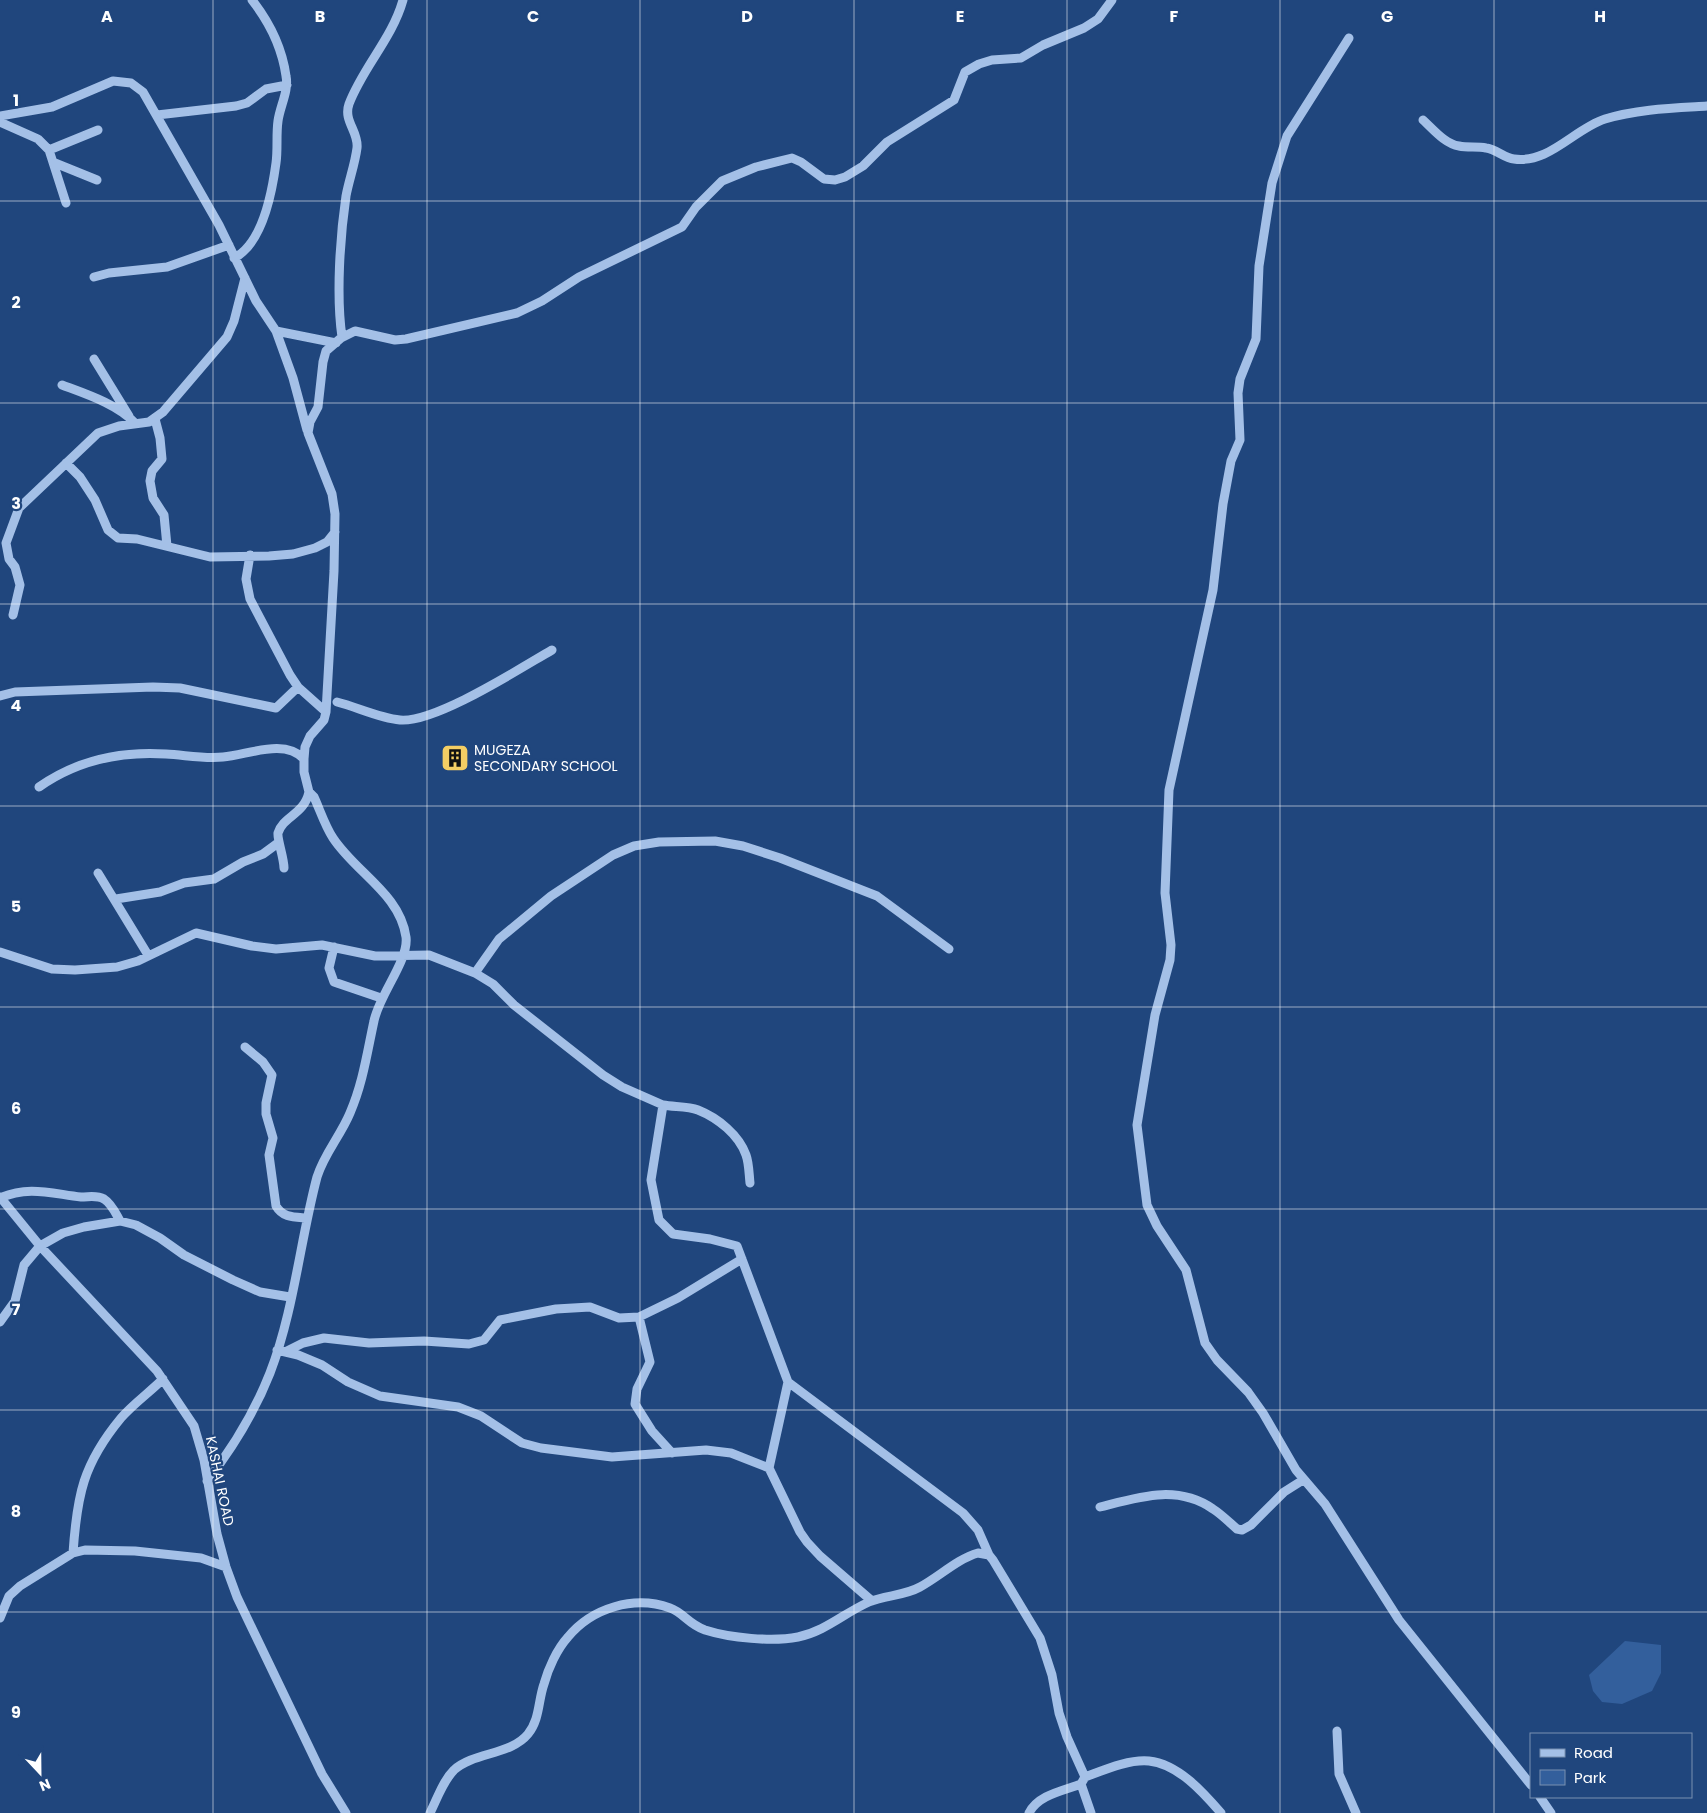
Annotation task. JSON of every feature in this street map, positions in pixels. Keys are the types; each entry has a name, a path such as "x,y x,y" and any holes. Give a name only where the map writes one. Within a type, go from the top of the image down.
{"street":[{"path":"234,258 249,248 260,227 276,162 277,126 287,85 284,62 278,43 267,19 252,0"},
{"path":"339,340 342,239 346,196 357,147 348,121 348,106 363,72 383,46 403,0"},
{"path":"308,433 310,422 318,407 326,351 339,340 355,331 395,340 406,339 517,313 542,301 579,278 682,227 696,207 722,182 756,167 792,158 801,162 824,179 835,180 846,177 863,166 886,142 954,100 965,72 979,64 992,60 1021,58 1043,45 1084,28 1098,19 1112,0"},
{"path":"1349,38 1287,136 1272,183 1259,266 1256,339 1240,378 1238,392 1240,440 1231,461 1222,514 1213,590 1168,790 1165,893 1171,945 1170,960 1155,1015 1137,1125 1147,1206 1156,1226 1186,1270 1205,1343 1217,1360 1248,1392 1303,1480 1325,1504 1399,1620 1530,1784"},
{"path":"0,116 58,105 113,81 130,83 143,92 229,245 263,313 276,331 293,378 308,433 332,494 335,532 326,712 324,720 310,736 305,747 304,772 309,792 314,797 333,838 364,874 383,891 397,910 403,922 406,938 404,956 381,998 360,1087 350,1115 318,1174 290,1297 281,1351 241,1431 207,1481"},
{"path":"157,115 236,106 246,103 266,89 287,85"},
{"path":"1424,120 1443,138 1458,146 1490,148 1511,159 1526,160 1547,154 1590,125 1608,118 1657,110 1707,106"},
{"path":"0,122 38,139 49,150 55,163 66,203"},
{"path":"49,150 98,130"},
{"path":"55,163 98,180"},
{"path":"94,277 109,273 167,267 229,245"},
{"path":"13,615 20,585 15,567 9,559 3,542 19,508 98,433 132,420 155,419 227,337 234,321 245,278"},
{"path":"276,331 339,340"},
{"path":"94,360 132,420"},
{"path":"62,385 89,395 132,420"},
{"path":"155,419 160,438 162,459 152,471 150,481 153,498 164,515 167,546"},
{"path":"66,463 80,477 112,535 118,538 167,546 210,557 286,555 303,552 326,542 335,532"},
{"path":"250,555 246,579 250,599 278,656 298,687 326,712"},
{"path":"337,702 399,720 412,719 486,689 552,650"},
{"path":"0,696 16,692 153,687 180,688 276,708 298,687"},
{"path":"38,787 72,768 99,759 134,753 221,757 255,750 278,750 298,753 304,759"},
{"path":"284,868 284,854 278,843 278,833 282,825 302,808 309,792"},
{"path":"475,973 499,939 551,896 613,855 634,846 659,842 715,841 743,846 789,861 877,896 949,949"},
{"path":"116,899 160,892 184,883 214,879 243,862 263,854 278,843"},
{"path":"98,873 116,899 123,915 148,955"},
{"path":"0,952 52,969 75,970 121,966 196,933 252,946 276,949 322,945 375,956 429,955 475,973 492,984 514,1005 622,1087 663,1105 697,1109 715,1118 739,1142 747,1157 750,1183"},
{"path":"334,947 330,968 334,982 381,998"},
{"path":"245,1048 263,1062 272,1075 266,1103 266,1114 273,1138 269,1155 276,1206 285,1216 307,1218"},
{"path":"663,1105 653,1154 651,1180 659,1220 673,1234 710,1239 737,1246 788,1382 963,1513 978,1530 989,1555 1040,1638 1052,1675 1059,1713 1083,1780 1091,1813"},
{"path":"0,1197 14,1191 40,1191 83,1197 94,1196 105,1200 113,1208 120,1221"},
{"name":"KASHAI ROAD","path":"0,1197 40,1246 118,1327 163,1379 194,1426 204,1460 226,1567 237,1597 329,1788 346,1813"},
{"path":"0,1322 15,1301 24,1265 40,1246 63,1233 84,1227 120,1221 136,1225 160,1238 184,1255 232,1280 260,1292 290,1297"},
{"path":"281,1351 324,1338 369,1344 424,1341 470,1344 484,1340 500,1320 568,1308 590,1307 619,1318 639,1317 678,1298 742,1259"},
{"path":"639,1317 650,1362 637,1389 635,1404 652,1431 672,1452"},
{"path":"281,1351 322,1365 348,1382 380,1396 466,1410 481,1416 522,1442 541,1448 612,1457 706,1450 757,1461 769,1468 800,1532 807,1542 820,1556 872,1601"},
{"path":"73,1552 79,1494 87,1469 122,1417 163,1379"},
{"path":"769,1468 788,1382"},
{"path":"1100,1507 1143,1496 1167,1493 1183,1495 1213,1509 1237,1529 1242,1530 1251,1526 1284,1492 1303,1480"},
{"path":"0,1618 9,1596 20,1586 73,1552 85,1550 135,1551 201,1558 226,1567"},
{"path":"430,1813 444,1785 455,1770 517,1742 527,1735 534,1724 542,1697 543,1685 563,1643 573,1630 607,1608 625,1603 647,1604 670,1608 682,1614 690,1624 706,1630 738,1636 785,1638 813,1633 872,1601 900,1595 920,1587 972,1555 989,1555"},
{"path":"1337,1731 1339,1774 1356,1813"},
{"path":"1029,1813 1035,1803 1041,1799 1083,1780 1135,1762 1150,1761 1178,1773 1209,1799 1221,1813"},
{"path":"1541,1798 1551,1813"}],"green space":[{"path":"1625,1641 1661,1645 1661,1673 1652,1691 1622,1704 1602,1702 1593,1691 1589,1675"}],"place":[{"name":"MUGEZA SECONDARY SCHOOL","path":"455,758"}]}
